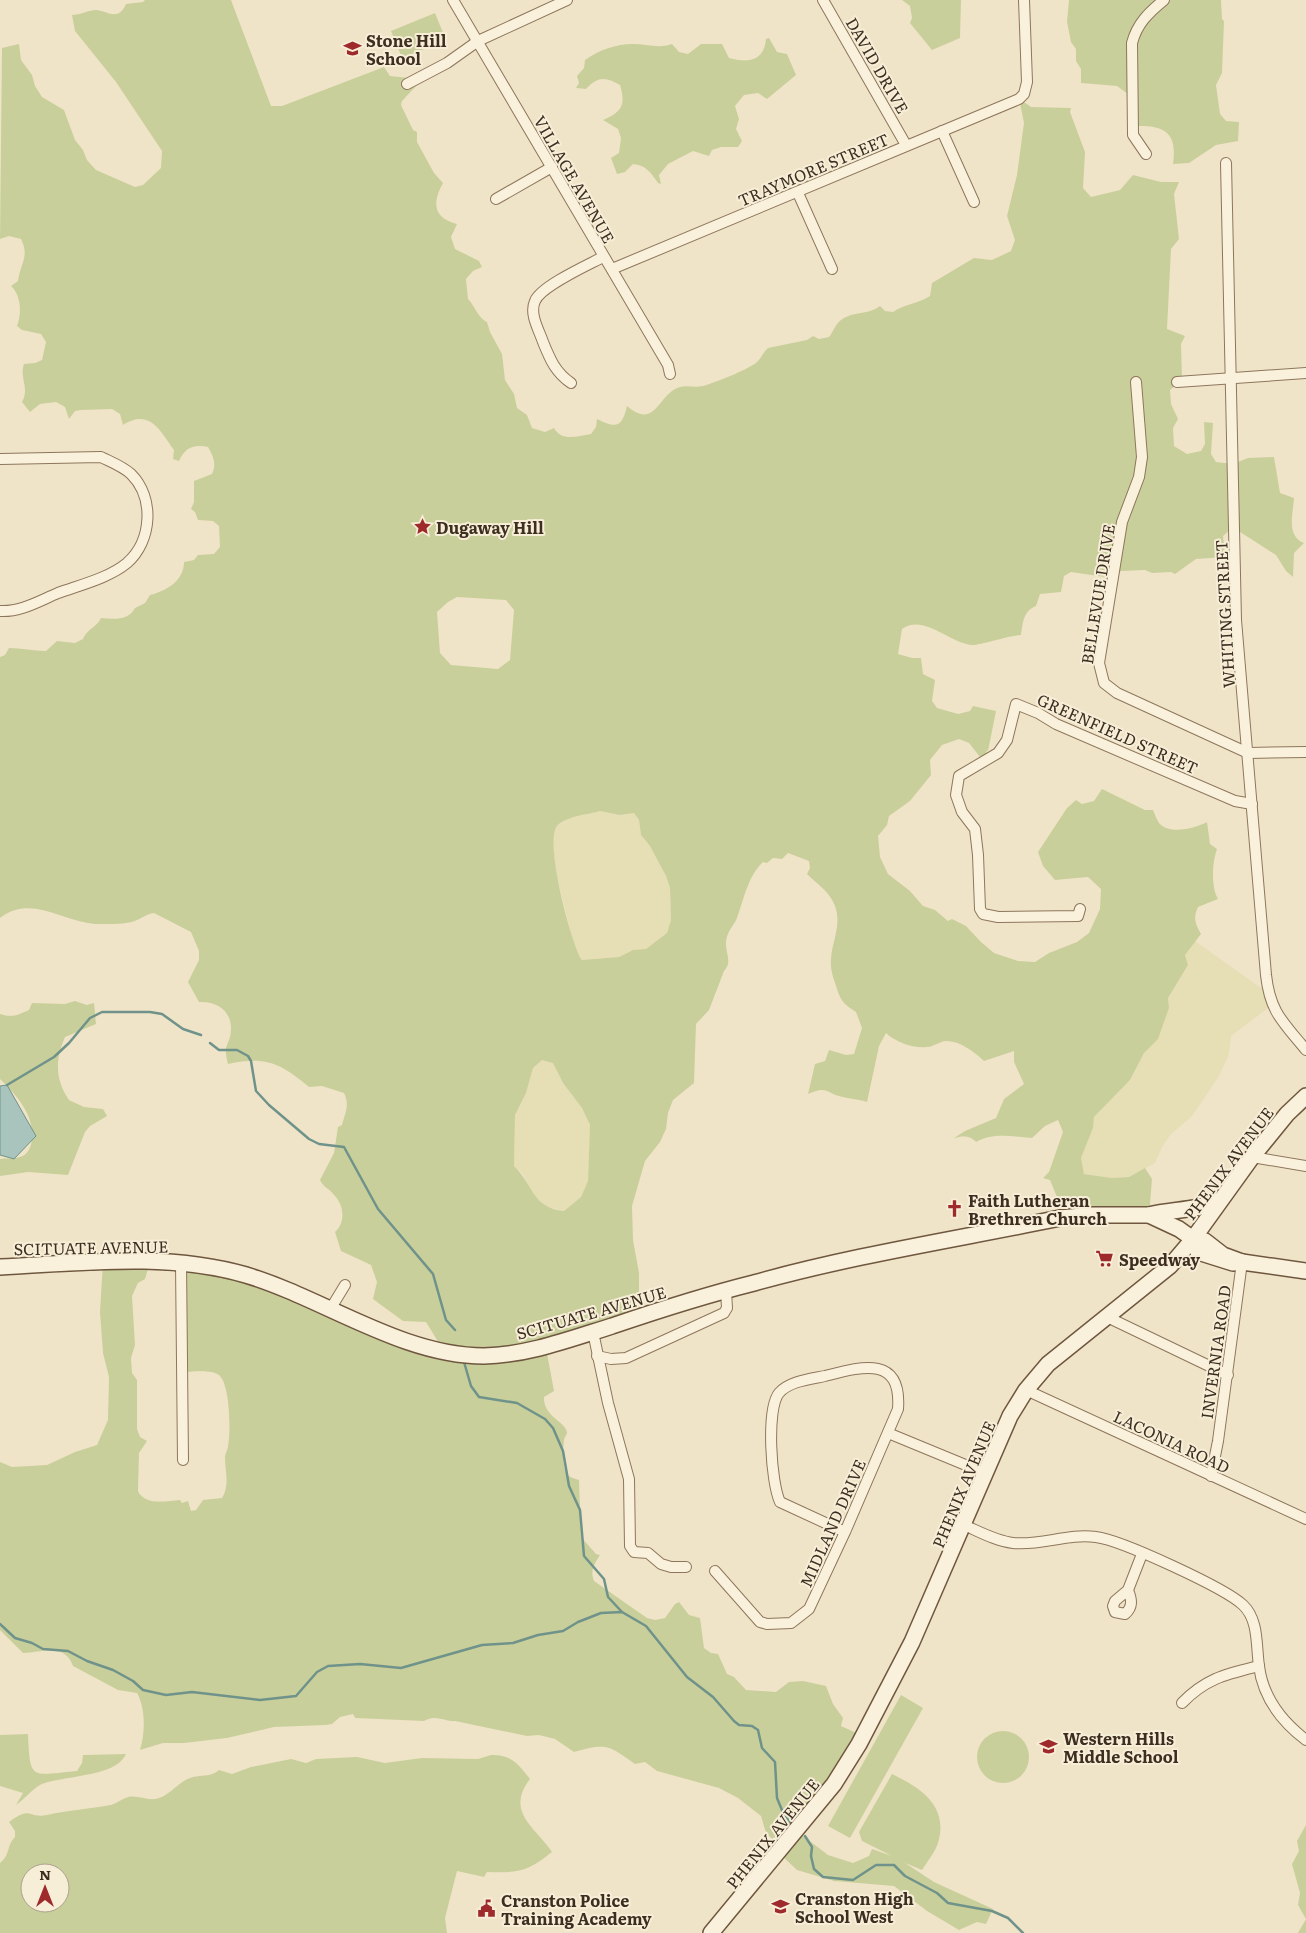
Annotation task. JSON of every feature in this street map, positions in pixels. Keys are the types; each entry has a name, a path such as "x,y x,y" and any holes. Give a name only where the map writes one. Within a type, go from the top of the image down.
{"main road":[{"name":"PHENIX AVENUE","path":"711,1933 834,1784 854,1753 912,1642 1010,1416 1026,1390 1048,1364 1105,1316 1170,1266 1193,1239 1252,1157 1287,1114 1306,1096"},
{"path":"1148,1215 1170,1210 1197,1209 1222,1199"},
{"name":"SCITUATE AVENUE","path":"0,1267 145,1260 214,1268 249,1276 287,1289 407,1340 447,1352 471,1355 524,1352 726,1291 811,1269 1060,1218 1103,1214 1148,1215 1179,1229 1193,1239 1205,1241 1223,1254 1242,1262 1306,1271"}],"street":[{"name":"VILLAGE AVENUE","path":"453,0 668,365 670,374"},
{"path":"407,84 447,62 478,41 567,0"},
{"name":"DAVID DRIVE","path":"823,0 906,145"},
{"name":"TRAYMORE STREET","path":"612,269 798,193 906,145 1019,99 1024,94 1027,82 1024,0"},
{"path":"1146,154 1133,135 1132,43 1135,31 1142,20 1164,0"},
{"path":"942,131 974,202"},
{"name":"WHITING STREET","path":"1226,163 1236,620 1268,996 1273,1010 1306,1050"},
{"path":"496,199 552,167"},
{"path":"798,193 832,269"},
{"path":"571,383 561,377 553,366 535,320 535,301 541,293 557,282 603,257"},
{"path":"1177,382 1306,373"},
{"name":"BELLEVUE DRIVE","path":"1136,382 1142,456 1139,477 1122,522 1098,669 1107,688 1248,752 1306,752"},
{"path":"0,459 101,457 130,474 147,501 148,514 142,544 136,554 117,570 26,608 0,611"},
{"name":"GREENFIELD STREET","path":"1080,909 1078,916 998,917 983,914 980,909 975,829 962,812 956,796 959,776 998,753 1007,740 1016,704 1038,713 1056,724 1174,776 1235,801 1252,804"},
{"path":"1252,1157 1306,1166"},
{"name":"INVERNIA ROAD","path":"1211,1476 1228,1375 1242,1262"},
{"path":"181,1263 183,1460"},
{"path":"331,1308 345,1285"},
{"path":"597,1356 611,1359 626,1358 724,1313 727,1308 726,1291"},
{"path":"1105,1316 1228,1375"},
{"path":"593,1332 597,1356 629,1479 630,1546 634,1552 648,1553 661,1564 686,1567"},
{"name":"MIDLAND DRIVE","path":"715,1571 760,1622 767,1624 791,1623 809,1609 845,1532 898,1408 899,1399 893,1378 881,1368 862,1367 798,1382 783,1389 778,1394 772,1416 774,1486 780,1502 845,1532"},
{"name":"LACONIA ROAD","path":"1026,1390 1306,1520"},
{"path":"888,1433 985,1473"},
{"path":"964,1525 991,1538 1014,1543 1074,1536 1097,1537 1122,1544 1220,1590 1244,1606 1251,1616 1259,1644 1259,1666 1265,1691 1279,1716 1306,1740"},
{"path":"1128,1590 1142,1554"},
{"path":"1182,1703 1197,1687 1219,1676 1259,1666"}],"shaded area":[{"path":"600,811 621,815 634,813 639,820 641,835 650,846 666,876 670,888 671,920 667,933 646,949 633,950 619,957 582,960 573,941 556,874 552,834 557,826 567,819"},
{"path":"1195,941 1268,993 1272,1005 1231,1036 1229,1054 1219,1076 1192,1116 1171,1134 1162,1147 1155,1163 1129,1177 1112,1178 1084,1174 1081,1158 1093,1128 1094,1117 1130,1080 1144,1053 1158,1038 1169,1008 1168,998 1188,965 1185,955"},
{"path":"542,1060 553,1062 563,1083 582,1108 590,1126 588,1181 581,1197 564,1211 547,1207 531,1192 523,1174 514,1166 515,1115 526,1093 533,1068"}],"green space":[{"path":"145,0 231,0 271,106 282,106 384,67 390,76 409,78 418,84 402,101 401,105 413,130 417,132 417,142 434,173 443,183 437,197 437,209 443,218 457,224 451,237 455,249 479,261 482,267 473,271 466,279 468,299 481,318 487,322 490,332 502,354 505,380 514,394 517,408 527,415 532,428 545,432 554,428 566,437 591,434 596,427 597,419 609,424 618,424 623,418 627,406 637,413 651,413 667,396 680,387 703,386 738,373 756,363 768,348 807,340 813,336 819,339 829,337 839,321 851,315 871,311 880,306 885,311 893,312 920,301 930,296 932,283 974,258 992,260 1011,251 1015,240 1007,216 1017,175 1024,123 1020,103 1024,102 1031,107 1071,108 1070,112 1085,152 1083,188 1091,197 1120,190 1133,175 1161,182 1179,182 1174,194 1179,239 1171,249 1167,329 1185,336 1181,344 1182,380 1170,390 1171,404 1178,419 1173,428 1174,446 1187,454 1201,451 1205,444 1204,422 1213,423 1211,454 1216,462 1233,464 1248,458 1274,457 1280,493 1294,498 1293,530 1298,540 1304,543 1294,553 1293,577 1286,571 1276,555 1237,530 1230,530 1223,536 1225,557 1196,559 1175,574 1171,572 1152,573 1145,570 1121,571 1111,582 1105,577 1071,572 1064,576 1061,592 1040,594 1036,606 1026,614 1021,635 971,645 962,643 927,627 910,625 902,629 898,654 912,658 921,658 923,674 935,680 932,701 937,708 958,714 970,711 973,706 996,711 984,762 969,743 959,739 942,745 930,760 931,775 910,801 889,816 887,825 878,836 880,857 888,874 910,891 923,906 935,910 948,921 952,919 966,926 994,953 1018,961 1035,962 1049,953 1077,942 1089,933 1100,909 1101,889 1088,877 1055,880 1043,866 1038,852 1067,808 1076,800 1082,804 1094,801 1102,789 1145,810 1153,810 1160,824 1170,829 1190,828 1207,822 1210,844 1217,849 1213,875 1214,888 1218,899 1198,907 1195,920 1201,934 1185,955 1188,965 1168,998 1169,1008 1158,1039 1144,1053 1130,1080 1094,1117 1093,1128 1081,1158 1084,1174 1112,1178 1129,1177 1145,1168 1152,1179 1149,1216 1063,1220 1061,1207 1050,1180 1043,1178 1049,1172 1063,1132 1058,1120 1045,1126 1032,1138 997,1136 976,1142 966,1137 954,1138 965,1131 996,1118 1004,1099 1024,1084 1014,1062 1014,1051 984,1061 972,1051 952,1041 941,1042 930,1047 917,1047 900,1042 886,1033 879,1046 867,1102 823,1090 808,1094 815,1064 825,1061 829,1050 846,1055 854,1054 862,1028 856,1012 846,1005 840,997 832,971 832,952 837,920 833,901 827,892 807,874 810,868 809,861 788,853 782,859 773,858 767,863 763,862 750,881 737,918 727,938 727,968 724,971 709,1010 696,1024 694,1083 673,1100 668,1113 666,1129 660,1142 645,1161 632,1206 633,1240 639,1273 639,1316 546,1348 554,1391 544,1397 545,1404 547,1410 566,1429 563,1453 564,1464 568,1475 579,1480 581,1537 596,1554 600,1555 593,1568 594,1581 647,1618 655,1620 665,1618 675,1604 679,1602 689,1615 700,1618 704,1648 711,1653 718,1654 727,1674 734,1677 746,1690 776,1692 789,1682 803,1681 826,1686 833,1704 843,1718 841,1726 863,1736 798,1832 828,1855 853,1863 869,1856 872,1849 892,1856 862,1841 859,1832 892,1774 922,1792 936,1809 940,1819 938,1843 922,1870 905,1863 934,1882 993,1909 986,1924 977,1922 959,1930 927,1911 894,1886 834,1881 797,1870 780,1854 782,1848 766,1833 761,1816 738,1798 719,1788 657,1771 645,1762 635,1764 613,1749 594,1747 574,1752 555,1739 539,1735 527,1736 435,1718 424,1721 355,1718 353,1714 340,1717 332,1724 274,1727 227,1738 184,1743 163,1743 140,1750 144,1722 142,1706 137,1693 118,1690 73,1666 65,1654 53,1650 23,1653 0,1630 0,1462 12,1467 47,1465 75,1452 97,1445 108,1420 109,1377 103,1353 100,1312 103,1262 150,1262 145,1279 138,1283 132,1296 135,1345 131,1358 132,1373 137,1380 137,1429 140,1437 147,1441 139,1453 138,1491 141,1496 151,1501 180,1500 182,1503 188,1501 191,1511 196,1510 203,1500 222,1498 226,1488 225,1457 229,1439 229,1420 223,1380 216,1373 206,1371 181,1372 185,1262 442,1348 426,1322 403,1321 373,1299 377,1282 371,1265 341,1251 335,1232 341,1223 342,1208 337,1199 320,1180 334,1153 338,1127 342,1125 346,1113 347,1101 344,1093 322,1086 309,1087 289,1072 272,1063 253,1061 228,1064 226,1047 231,1029 228,1016 225,1011 214,1004 199,1002 188,982 199,960 199,951 191,932 154,913 133,922 116,924 83,922 35,909 12,911 0,918 0,657 5,655 9,648 46,651 57,641 75,643 83,639 101,618 116,619 125,617 135,608 145,603 150,595 168,588 181,575 184,562 194,560 198,555 214,554 220,547 219,526 213,521 198,520 195,512 191,509 194,502 194,481 212,474 214,467 214,460 208,447 198,446 190,448 179,461 173,459 174,450 159,429 147,420 132,420 123,425 120,414 112,409 75,411 69,419 65,407 56,402 40,404 30,412 22,402 25,392 24,364 42,360 46,342 41,334 22,330 17,326 20,316 20,304 17,294 11,286 18,281 25,256 24,245 21,239 9,236 0,239 2,48 19,44 21,60 32,75 35,86 42,97 64,110 75,140 83,150 87,160 96,170 135,187 143,185 161,168 162,151 116,82 75,31 72,15 96,10 116,14 120,13 126,4 143,2","holes":["457,597 506,600 514,610 510,660 498,669 451,665 440,653 437,612","600,811 620,815 634,813 639,820 641,835 650,846 666,876 670,888 671,920 667,933 646,949 633,950 619,957 582,960 577,950 560,893 554,851 554,835 557,826 571,818","542,1060 553,1063 563,1083 582,1108 590,1125 588,1181 581,1197 564,1211 553,1209 539,1200 514,1166 515,1115 526,1093 533,1068"]},
{"path":"902,0 961,0 960,38 932,50 910,23 912,18 910,6"},
{"path":"1069,0 1221,0 1222,19 1224,21 1222,73 1216,85 1220,114 1226,121 1239,122 1238,141 1216,145 1189,163 1173,164 1173,144 1166,132 1152,127 1133,126 1132,97 1117,86 1081,83 1081,69 1076,61 1076,49 1071,42 1067,22"},
{"path":"435,13 446,40 402,58 391,31"},
{"path":"769,38 777,52 787,54 796,75 767,99 758,93 744,95 735,106 739,119 736,129 742,141 738,147 721,147 712,150 709,156 693,151 668,164 659,175 661,184 658,183 648,170 638,165 633,164 625,172 617,174 611,158 619,153 621,138 618,129 603,120 615,114 621,107 622,92 620,85 606,79 594,82 586,89 576,88 579,83 577,76 584,68 585,60 608,48 627,44 657,46 672,44 679,52 688,54 701,44 722,44 729,58 748,60 754,59 762,52 766,39"},
{"path":"75,1001 87,1005 94,1003 96,1024 65,1037 58,1062 61,1085 69,1100 84,1107 103,1109 107,1116 90,1126 85,1132 68,1175 28,1172 0,1176 0,1159 23,1156 31,1145 32,1130 23,1106 0,1079 0,1014 8,1016 18,1015 29,1010 32,1003 65,1004"},
{"path":"901,1695 923,1708 850,1838 828,1826"},
{"path":"1003,1731 1013,1733 1021,1739 1027,1747 1029,1757 1027,1767 1021,1775 1013,1781 1003,1783 993,1781 985,1775 979,1767 977,1757 979,1747 985,1739 993,1733"},
{"path":"28,1734 32,1768 42,1774 77,1771 82,1763 83,1755 126,1754 120,1762 100,1772 40,1785 16,1805 23,1793 0,1786 0,1735"},
{"path":"498,1755 514,1761 530,1779 520,1801 521,1810 531,1827 552,1852 536,1864 522,1870 487,1872 484,1877 457,1871 445,1918 447,1933 0,1933 0,1863 6,1856 10,1844 15,1837 15,1831 9,1822 22,1814 41,1816 111,1805 131,1797 160,1798 190,1778 209,1775 219,1770 232,1774 251,1767 291,1759 306,1763 316,1759 357,1757 385,1763 422,1758 478,1759"},
{"path":"1306,1825 1306,1919 1298,1905 1300,1893 1292,1864 1299,1851 1297,1841"},
{"path":"1306,1919 1306,1933 1298,1933"}],"water":[{"path":"7,1085 36,1136 14,1159 0,1155 0,1086"}],"waterway":[{"path":"7,1085 54,1057 69,1043 90,1018 102,1012 150,1012 162,1014 183,1029 201,1035"},
{"path":"210,1043 219,1050 237,1050 248,1056 251,1061 256,1091 269,1105 309,1139 319,1144 344,1147 378,1209 433,1274 446,1320 455,1330"},
{"path":"464,1362 471,1386 479,1397 517,1403 545,1419 553,1428 563,1451 569,1486 580,1510 584,1556 604,1579 608,1597 622,1612"},
{"path":"0,1624 15,1638 32,1643 43,1649 68,1651 87,1661 113,1670 133,1681 143,1690 166,1695 192,1692 260,1700 296,1696 317,1672 328,1666 360,1664 401,1668 482,1645 513,1643 538,1635 563,1631 578,1622 601,1613 622,1612 646,1626 687,1677 713,1697 734,1721 739,1725 752,1726 758,1730 762,1748 775,1762 777,1798 784,1815 793,1825"},
{"path":"805,1836 812,1847 811,1856 814,1869 823,1877 853,1880 876,1865 894,1865 905,1876 937,1893 948,1903 992,1911 1008,1918 1023,1933"}],"place":[{"name":"Stone Hill School","path":"352,49"},
{"name":"Dugaway Hill","path":"422,527"},
{"name":"Faith Lutheran Brethren Church","path":"954,1209"},
{"name":"Speedway","path":"1105,1259"},
{"name":"Western Hills Middle School","path":"1049,1747"},
{"name":"Cranston High School West","path":"781,1907"},
{"name":"Cranston Police Training Academy","path":"487,1909"}]}
